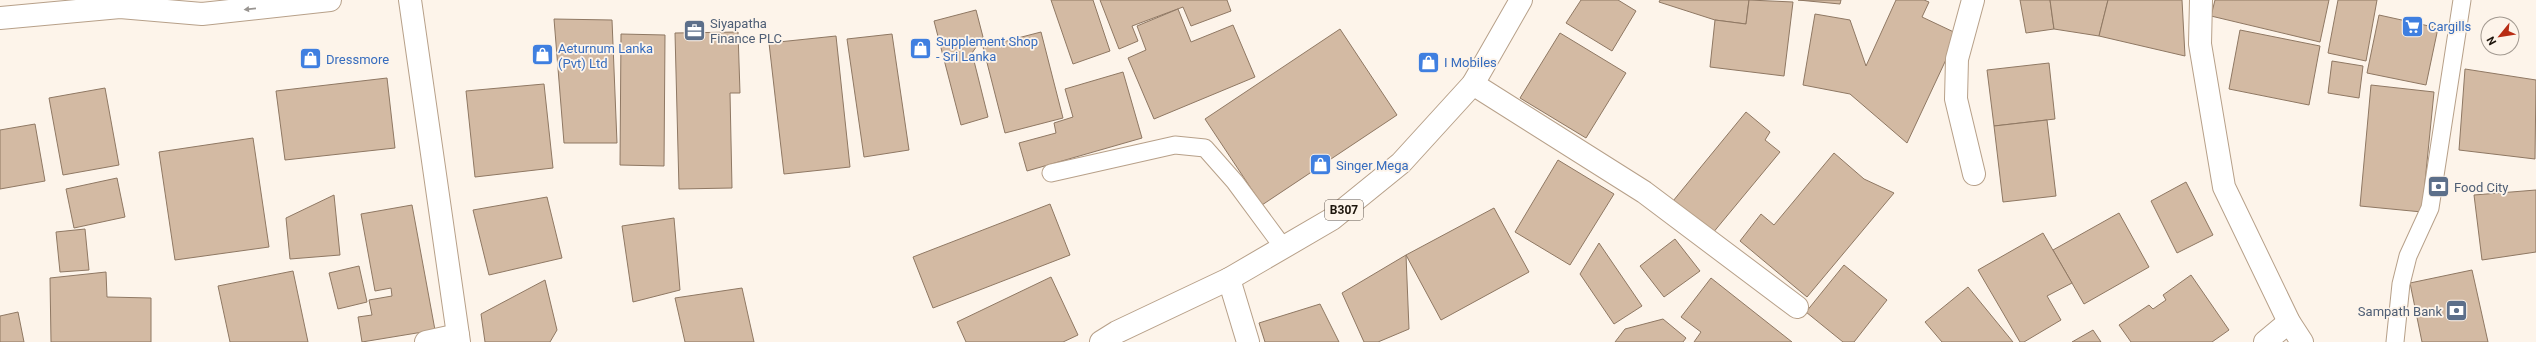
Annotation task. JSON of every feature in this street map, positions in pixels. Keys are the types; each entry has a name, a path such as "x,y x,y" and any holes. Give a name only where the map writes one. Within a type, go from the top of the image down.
{"street":[{"path":"0,18 128,3 202,14 330,0"},
{"path":"410,0 459,339 426,342"},
{"name":"B307","path":"1100,342 1117,332 1229,280 1332,219 1401,163 1473,84 1521,0"},
{"path":"1973,0 1957,58 1956,99 1974,174"},
{"path":"2201,0 2200,44 2224,187 2289,322 2302,342"},
{"path":"1473,84 1644,192 1798,307"},
{"path":"1229,280 1248,342"},
{"path":"2265,342 2289,322"}],"lane":[{"path":"2395,342 2401,284 2408,256 2430,208 2462,0"},
{"path":"1051,173 1175,145 1205,148 1235,182 1283,247"}],"building":[{"path":"1051,0 1093,0 1110,51 1073,64"},
{"path":"1100,0 1227,0 1231,11 1191,26 1183,7 1132,26 1138,41 1119,49"},
{"path":"1581,0 1618,0 1636,11 1612,51 1566,23"},
{"path":"1660,0 1749,0 1746,24 1715,20 1659,2"},
{"path":"1749,0 1793,2 1784,76 1710,67 1715,20 1746,24"},
{"path":"1798,0 1841,0 1840,4"},
{"path":"1896,0 1924,0 1929,2 1922,17 1958,34 1907,143 1850,94 1803,85 1815,14 1850,20 1866,66"},
{"path":"2020,0 2050,0 2054,29 2026,33"},
{"path":"2050,0 2108,0 2099,36 2054,29"},
{"path":"2108,0 2182,0 2185,56 2099,36"},
{"path":"2215,0 2329,0 2320,42 2211,16"},
{"path":"2338,0 2377,0 2366,61 2328,53"},
{"path":"1178,9 1191,42 1233,25 1255,77 1154,119 1128,58 1146,50 1137,26"},
{"path":"976,10 983,37 972,53 988,117 961,125 934,21"},
{"path":"2379,15 2438,28 2426,85 2367,73"},
{"path":"554,19 612,20 617,143 564,143"},
{"path":"1340,29 1397,115 1262,205 1205,119"},
{"path":"2240,30 2320,46 2309,105 2229,89"},
{"path":"738,32 740,93 730,93 732,188 679,189 675,33"},
{"path":"1041,32 1063,118 1005,133 983,47"},
{"path":"1560,33 1626,73 1586,138 1520,98"},
{"path":"621,34 665,35 664,166 620,165"},
{"path":"892,34 909,150 864,157 847,39"},
{"path":"836,36 850,167 784,174 769,43"},
{"path":"2332,61 2363,66 2359,98 2328,93"},
{"path":"2049,63 2055,119 1994,126 1987,70"},
{"path":"2465,69 2536,80 2535,159 2459,150"},
{"path":"1123,72 1142,138 1027,171 1019,143 1056,133 1054,123 1073,117 1065,89"},
{"path":"387,78 395,148 285,160 276,91"},
{"path":"544,84 553,168 475,177 466,91"},
{"path":"2371,85 2434,92 2422,212 2360,206"},
{"path":"105,88 119,165 63,175 49,98"},
{"path":"1746,112 1770,132 1765,140 1780,152 1712,234 1673,201"},
{"path":"2047,120 2056,196 2003,202 1994,126"},
{"path":"35,124 45,181 0,189 0,130"},
{"path":"253,138 269,247 175,260 159,152"},
{"path":"1834,153 1864,179 1894,193 1807,297 1740,241 1761,214 1774,225"},
{"path":"1558,160 1614,194 1570,265 1515,232"},
{"path":"117,178 125,217 74,228 66,189"},
{"path":"2186,182 2213,235 2177,253 2151,201"},
{"path":"2536,190 2536,252 2482,260 2474,195"},
{"path":"334,195 340,255 290,259 286,218"},
{"path":"547,197 562,258 489,275 473,210"},
{"path":"1050,204 1070,255 933,308 913,257"},
{"path":"412,205 435,330 362,342 358,317 372,315 369,300 392,296 391,288 375,291 361,214"},
{"path":"1494,208 1529,272 1441,320 1406,255"},
{"path":"2119,213 2149,267 2084,304 2053,250"},
{"path":"674,218 680,290 633,302 622,226"},
{"path":"85,229 89,270 60,272 56,232"},
{"path":"2043,233 2072,283 2047,296 2061,320 2024,342 2020,342 1978,270"},
{"path":"1675,239 1700,271 1664,297 1640,266"},
{"path":"1599,243 1642,306 1614,324 1580,274"},
{"path":"1406,255 1409,329 1378,342 1364,342 1342,293"},
{"path":"1844,265 1887,300 1854,342 1843,342 1806,312"},
{"path":"359,266 367,302 338,309 329,273"},
{"path":"2472,270 2488,342 2422,342 2410,283"},
{"path":"293,271 308,342 230,342 218,286"},
{"path":"106,272 107,297 151,298 151,342 51,342 50,278"},
{"path":"2191,275 2229,330 2212,342 2131,342 2119,325 2149,305 2153,309 2166,300 2163,295"},
{"path":"1051,277 1078,335 1063,342 966,342 957,322"},
{"path":"1711,278 1792,342 1694,342 1701,332 1681,317"},
{"path":"545,280 557,330 550,342 485,342 481,314"},
{"path":"1968,287 2013,342 1942,342 1925,322"},
{"path":"742,288 754,342 685,342 675,298"},
{"path":"1320,304 1339,342 1265,342 1259,323"},
{"path":"18,312 24,342 0,342 0,316"},
{"path":"1663,319 1686,338 1683,342 1615,342 1625,329"},
{"path":"2093,330 2101,342 2072,342"}],"place":[{"name":"Cargills","path":"2412,26"},
{"name":"Siyapatha Finance PLC","path":"694,30"},
{"name":"Supplement Shop - Sri Lanka","path":"920,48"},
{"name":"Aeturnum Lanka (Pvt) Ltd","path":"543,55"},
{"name":"Dressmore","path":"311,59"},
{"name":"I Mobiles","path":"1428,62"},
{"name":"Singer Mega","path":"1320,165"},
{"name":"Food City","path":"2438,187"},
{"name":"Sampath Bank","path":"2457,311"}]}
